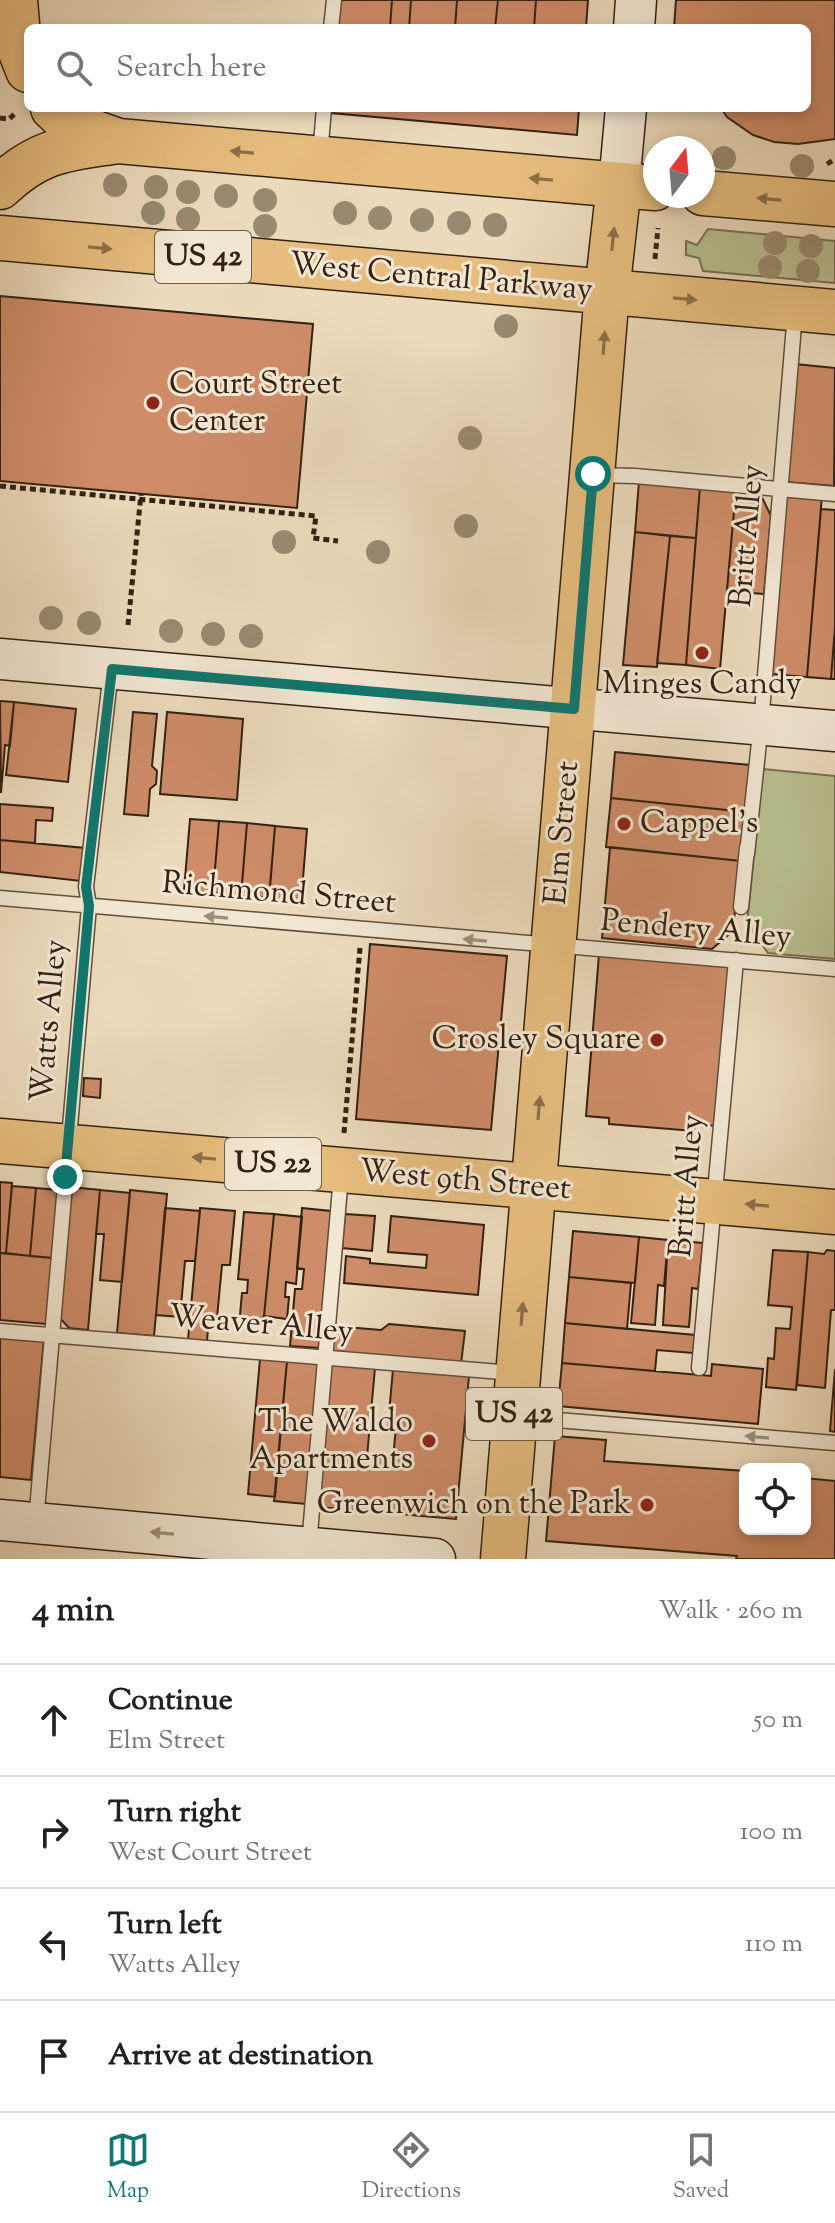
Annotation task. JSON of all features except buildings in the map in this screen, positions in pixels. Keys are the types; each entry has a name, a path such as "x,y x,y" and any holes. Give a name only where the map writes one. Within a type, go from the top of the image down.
{"main road":[{"path":"15,0 24,98"},
{"path":"28,112 54,151"},
{"path":"36,112 118,141"},
{"path":"0,187 22,166 54,151 118,141 320,159 643,201"},
{"path":"715,192 831,184"},
{"name":"Elm Street","path":"503,1559 607,292 643,203"},
{"name":"West Central Parkway","path":"0,238 815,311"},
{"name":"West 9th Street","path":"0,1141 835,1212"}],"street":[{"path":"634,24 636,0"},
{"name":"Elm Street","path":"627,112 643,196"},
{"path":"0,659 835,731"},
{"path":"18,1521 435,1559"}],"lane":[{"path":"331,24 334,0"},
{"path":"320,159 324,112"},
{"name":"Britt Alley","path":"741,907 761,724 779,489 815,311"},
{"path":"593,474 835,494"},
{"name":"Watts Alley","path":"18,1521 50,1336 89,906 86,887 112,669"},
{"name":"Richmond Street","path":"0,898 553,947"},
{"name":"Pendery Alley","path":"553,947 835,969"},
{"name":"Britt Alley","path":"699,1368 736,960"},
{"path":"309,1546 342,1170"},
{"name":"Weaver Alley","path":"0,1331 325,1359 515,1395 835,1443"}],"path":[{"path":"0,118 9,119 24,109"},
{"path":"831,184 835,159"},
{"path":"645,208 655,264"},
{"path":"0,486 316,516 313,538 338,541"},
{"path":"128,625 140,497"},
{"path":"342,1170 362,930"}],"green space":[{"path":"708,229 835,241 835,283 703,271 699,258 686,255 686,241 697,245"},
{"path":"763,769 835,776 835,959 768,953 747,923"}],"place":[{"name":"Court Street Center","path":"153,403"},
{"name":"Minges Candy","path":"702,653"},
{"name":"Cappel's","path":"624,824"},
{"name":"Crosley Square","path":"657,1040"},
{"name":"The Waldo Apartments","path":"429,1441"},
{"name":"Greenwich on the Park","path":"647,1505"}],"route":[{"path":"65,1177 89,906 86,887 112,669 574,709 593,474"}]}
